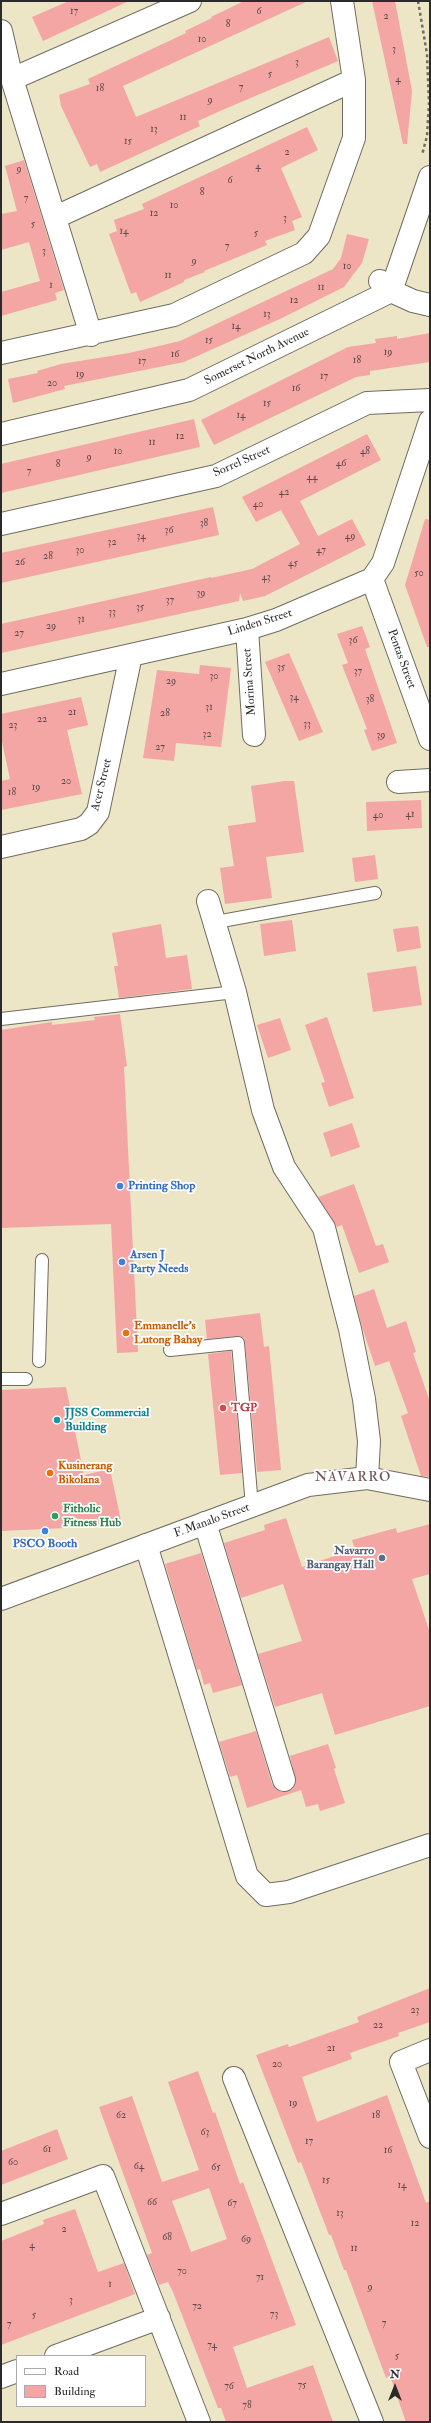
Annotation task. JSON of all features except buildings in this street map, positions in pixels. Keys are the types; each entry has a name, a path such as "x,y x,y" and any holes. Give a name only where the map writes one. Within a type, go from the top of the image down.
{"street":[{"path":"12,79 190,1"},
{"path":"1,353 91,335 174,315 304,253 319,236 354,138 354,80 342,1"},
{"path":"1,31 12,79 56,217 91,335"},
{"path":"56,217 354,80"},
{"path":"425,168 385,286 413,301 430,305"},
{"name":"Somerset North Avenue","path":"1,434 189,390 385,286"},
{"name":"Sorrel Street","path":"1,524 216,476 367,403 430,400"},
{"path":"372,579 383,563 430,421"},
{"name":"Linden Street","path":"1,684 247,629 276,620 372,579"},
{"name":"Pentas Street","path":"372,579 430,739"},
{"name":"Morina Street","path":"247,629 254,735"},
{"name":"Acer Street","path":"1,847 80,829 89,824 98,812 131,655"},
{"path":"398,782 430,780"},
{"path":"208,901 216,922 235,992 263,1110 284,1166 324,1228 350,1329 364,1399 369,1442 367,1478"},
{"name":"F. Manalo Street","path":"1,1599 308,1485 367,1478 430,1490"},
{"path":"205,1523 284,1780"},
{"path":"146,1545 247,1876 266,1895 289,1892 430,1846"},
{"path":"430,2050 401,2062 430,2137"},
{"path":"234,2078 372,2422"},
{"path":"1,2214 103,2176 199,2422"},
{"path":"59,2355 158,2318"},
{"path":"1,2377 16,2371"}],"lane":[{"path":"216,922 375,893"},
{"path":"1,1019 235,992"},
{"path":"39,1361 42,1260"},
{"path":"170,1350 238,1342 252,1506"},
{"path":"1,1379 26,1379"}],"path":[{"path":"418,1 427,54 429,103 425,168"}],"place":[{"name":"Printing Shop","path":"120,1186"},
{"name":"Arsen J Party Needs","path":"122,1262"},
{"name":"Emmanelle's Lutong Bahay","path":"126,1333"},
{"name":"TGP","path":"223,1408"},
{"name":"JJSS Commercial Building","path":"57,1420"},
{"name":"Kusinerang Bikolana","path":"50,1473"},
{"name":"Fitholic Fitness Hub","path":"55,1516"},
{"name":"PSCO Booth","path":"45,1531"},
{"name":"Navarro Barangay Hall","path":"382,1558"}],"district":[{"name":"NAVARRO","path":"353,1478"}]}
